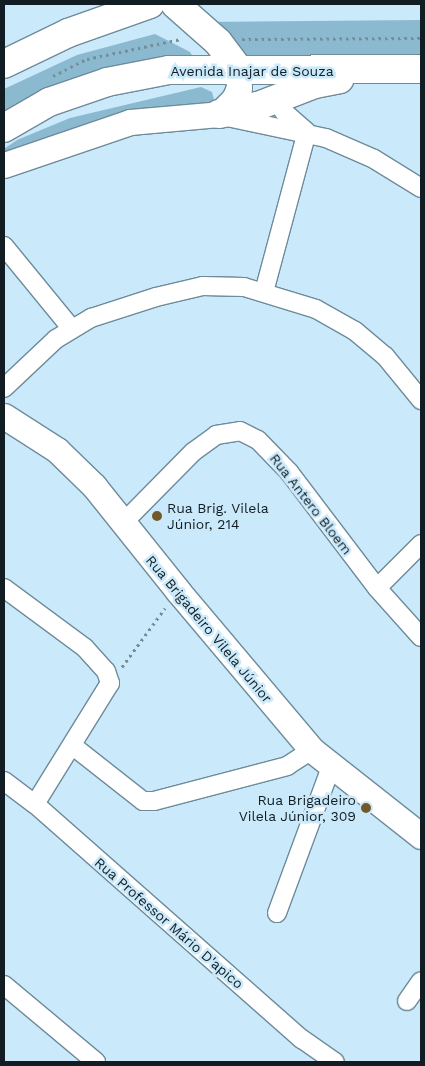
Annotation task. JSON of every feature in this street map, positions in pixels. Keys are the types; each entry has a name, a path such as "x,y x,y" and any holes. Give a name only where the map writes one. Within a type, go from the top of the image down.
{"main road":[{"path":"4,64 68,33 150,4"},
{"path":"175,4 218,42 238,69"},
{"name":"Avenida Inajar de Souza","path":"4,128 49,102 107,82 169,70 421,69"},
{"path":"219,114 258,106 340,79 356,70"}],"street":[{"path":"219,114 234,99 240,78 238,69"},
{"path":"288,95 282,108 306,136"},
{"path":"4,165 130,122 219,114 306,136 374,159 421,188"},
{"path":"264,292 306,136"},
{"path":"4,246 72,329"},
{"path":"4,388 56,339 91,318 147,300 203,286 244,287 316,308 355,331 385,356 421,400"},
{"name":"Rua Brigadeiro Vilela Júnior","path":"4,416 57,450 94,486 122,524 312,750 331,767 421,836"},
{"name":"Rua Antero Bloem","path":"122,524 193,452 216,435 240,431 258,440 289,472 377,588 421,637"},
{"path":"377,588 421,544"},
{"path":"4,588 85,648 106,671 110,683 73,746 35,804"},
{"path":"73,746 136,797 148,801 287,766 312,750"},
{"path":"277,913 331,767"},
{"name":"Rua Professor Mário D'apico","path":"4,781 35,804 181,935 302,1038 335,1062"},
{"path":"407,1001 421,981"},
{"path":"4,985 96,1062"}],"path":[{"path":"262,39 421,38"},
{"path":"110,683 178,591"}],"shaded area":[{"path":"421,20 421,60 244,64 199,22"},
{"path":"155,34 190,52 197,63 4,118 4,89 77,55"},
{"path":"201,87 212,92 215,103 4,169 4,149 17,140 70,118"}],"place":[{"name":"Rua Brig. Vilela Júnior, 214","path":"157,516"},
{"name":"Rua Brigadeiro Vilela Júnior, 309","path":"366,808"}]}
